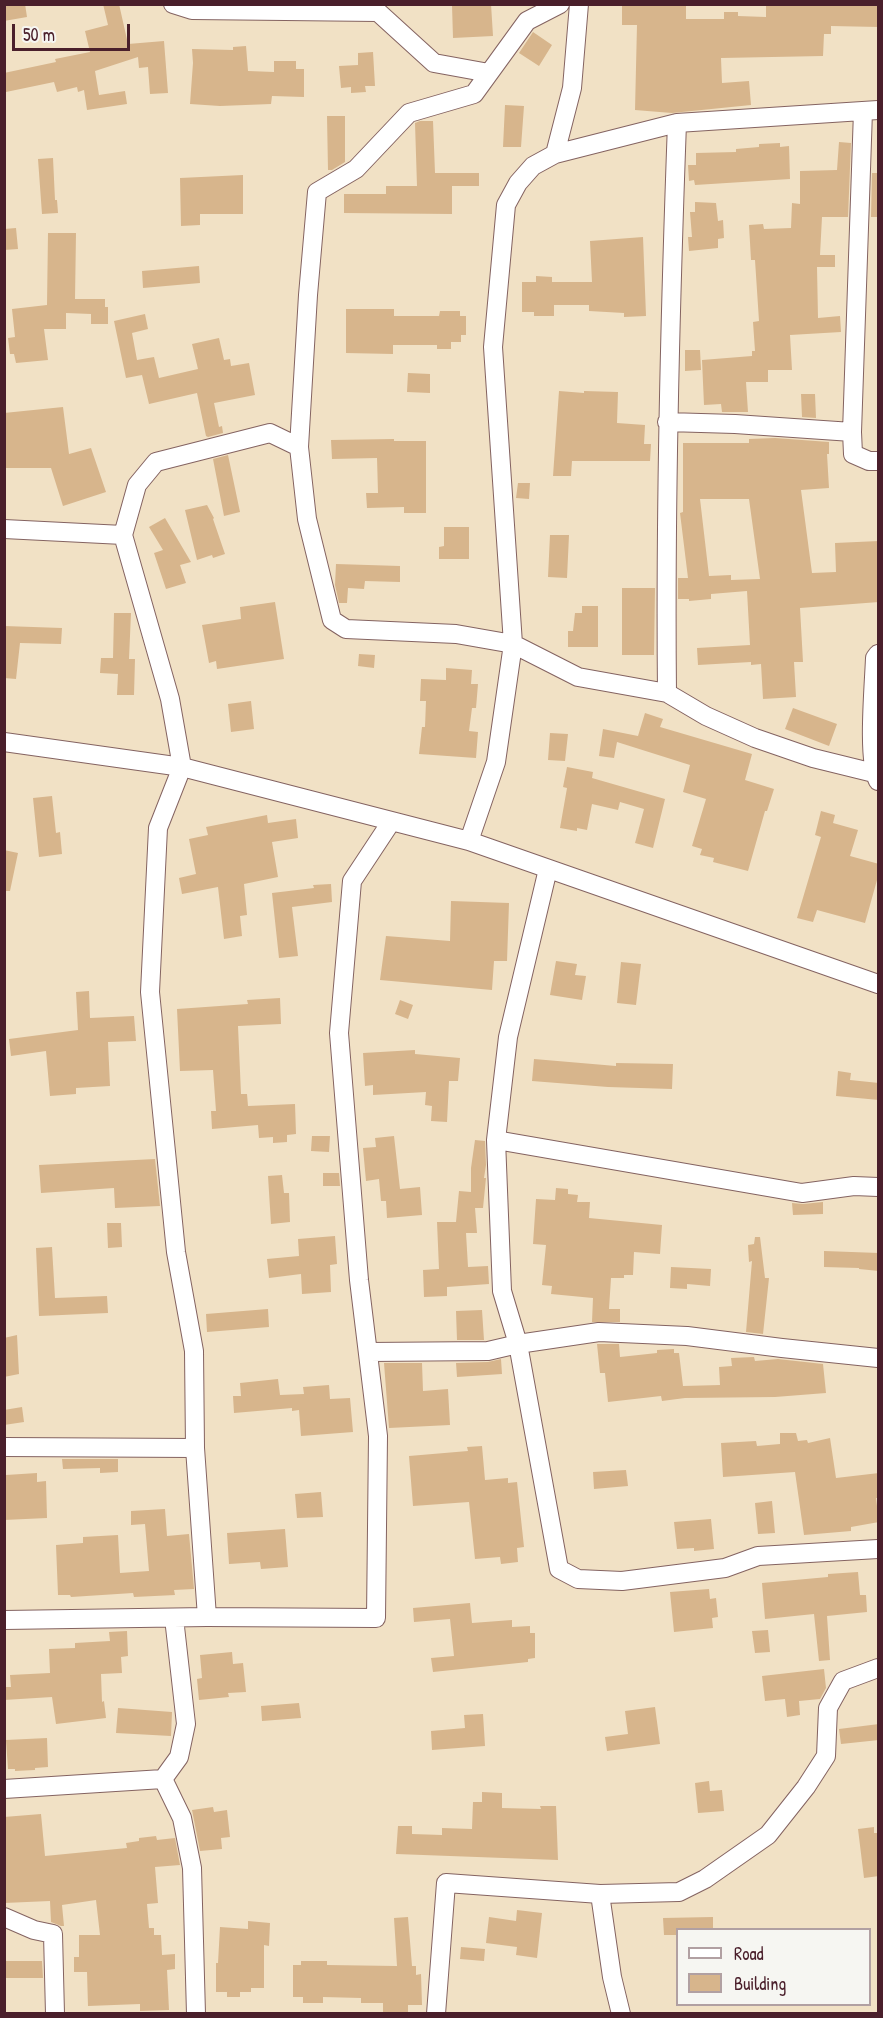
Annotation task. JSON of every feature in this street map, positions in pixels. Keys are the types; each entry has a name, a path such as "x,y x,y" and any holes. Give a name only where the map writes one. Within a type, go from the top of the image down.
{"street":[{"path":"173,4 192,10 378,12 434,63 489,72"},
{"path":"560,4 527,21 474,94 409,113 356,169 317,192 299,447 307,519 332,620 346,628 456,634 513,644 578,677 668,693 706,716 755,738 813,758 877,776 872,732 875,658 879,654"},
{"path":"555,154 572,88 579,4"},
{"path":"469,842 496,762 513,644 493,347 506,205 518,183 533,166 555,154 676,123 871,110 852,432 854,454 869,461 879,461"},
{"path":"668,693 667,422 676,123"},
{"path":"667,422 852,432"},
{"path":"207,1617 195,1448 195,1350 177,1252 150,992 158,828 182,767 170,699 123,535 137,485 156,462 270,433 299,447"},
{"path":"4,530 123,535"},
{"path":"4,742 182,767 469,842 879,984"},
{"path":"4,1620 207,1617 376,1618 378,1436 359,1280 339,1033 352,881 391,822"},
{"path":"548,869 508,1037 496,1140 502,1291 518,1344 559,1569 578,1580 622,1581 725,1568 758,1556 879,1549"},
{"path":"496,1140 802,1192 854,1186 879,1187"},
{"path":"369,1352 488,1351 518,1344 599,1332 687,1336 879,1358"},
{"path":"4,1447 195,1448"},
{"path":"163,1779 179,1757 186,1724 174,1618"},
{"path":"436,2013 446,1883 600,1894 679,1892 705,1879 768,1835 806,1787 826,1756 828,1708 843,1681 879,1668"},
{"path":"4,1789 163,1779"},
{"path":"163,1779 182,1818 192,1868 196,2013"},
{"path":"600,1894 612,1977 621,2013"},
{"path":"4,1917 34,1930 53,1934 55,2013"}],"building":[{"path":"4,4 25,4 27,17 4,21"},
{"path":"103,4 119,4 128,44 164,41 168,93 150,94 148,67 139,68 138,57 95,71 99,95 125,91 127,104 87,110 84,90 78,92 77,87 57,92 54,82 6,92 4,73 90,52 85,31 108,25"},
{"path":"491,4 493,36 453,38 452,5"},
{"path":"686,4 686,19 724,19 724,12 738,12 738,16 766,17 766,4 879,4 879,27 831,26 831,34 824,34 823,56 721,58 722,83 749,81 751,105 672,113 635,110 637,25 622,25 622,5"},
{"path":"533,32 552,45 539,66 519,53"},
{"path":"246,46 248,71 274,72 274,61 296,61 296,69 304,69 304,97 272,96 271,104 220,106 190,104 192,49 233,50 233,47"},
{"path":"373,52 375,86 365,86 366,92 351,93 351,87 341,88 339,66 358,65 358,53"},
{"path":"505,105 524,106 521,147 503,147"},
{"path":"327,116 345,116 345,162 332,170 328,170"},
{"path":"433,121 435,173 479,173 479,186 452,186 452,214 344,213 344,194 386,194 386,186 417,186 415,123"},
{"path":"839,142 851,143 848,217 822,217 820,255 835,255 835,267 817,267 818,318 840,316 841,332 790,335 792,370 768,370 768,382 746,382 748,412 722,412 721,404 704,405 702,360 752,356 752,351 755,351 753,322 759,321 755,260 751,260 749,225 763,224 764,229 791,228 792,203 800,204 800,171 837,170"},
{"path":"780,143 780,147 789,146 790,179 695,185 694,180 689,181 688,165 696,165 696,153 736,152 736,149 759,147 759,144"},
{"path":"53,158 55,200 57,200 58,213 42,214 38,159"},
{"path":"872,173 879,173 879,217 871,217"},
{"path":"243,175 243,214 200,214 200,225 181,226 180,178"},
{"path":"695,202 716,203 718,221 723,220 724,238 718,239 718,248 689,251 688,237 692,237 690,212 695,212"},
{"path":"16,228 18,249 4,250 4,229"},
{"path":"48,233 76,233 75,299 105,299 105,307 108,307 108,324 91,324 91,314 66,313 66,329 44,329 48,360 16,363 14,354 10,354 8,338 15,337 12,309 47,305"},
{"path":"643,237 646,316 624,317 624,313 589,311 589,305 554,305 554,316 534,316 534,312 522,312 522,282 536,282 536,276 552,277 552,282 592,282 590,241"},
{"path":"199,266 200,283 143,288 142,271"},
{"path":"346,309 394,309 394,316 439,316 440,311 460,311 460,316 466,316 466,335 461,335 461,342 451,342 451,349 437,349 437,345 393,345 393,354 346,353"},
{"path":"145,314 148,329 132,333 137,360 154,357 159,378 198,369 192,344 219,338 224,360 230,359 231,366 249,363 255,395 214,403 219,427 222,426 223,433 206,436 197,393 149,404 142,375 126,378 114,321"},
{"path":"685,350 700,350 701,370 685,371"},
{"path":"408,373 430,374 430,393 407,392"},
{"path":"559,391 618,392 617,423 645,425 644,444 651,444 650,461 572,461 571,476 553,476"},
{"path":"801,394 815,394 816,418 802,417"},
{"path":"63,407 69,454 91,448 106,492 63,506 51,468 4,468 4,413"},
{"path":"775,438 829,442 829,454 827,454 829,488 801,490 812,573 836,572 835,543 879,541 879,602 800,608 803,662 794,662 796,697 763,699 761,664 751,665 751,662 698,665 697,648 750,645 747,591 711,594 711,599 689,601 689,599 678,599 678,578 688,578 680,513 683,512 683,443 749,443 749,439","holes":["700,499 749,499 760,579 731,580 731,575 709,576"]},
{"path":"394,439 394,441 426,441 426,513 404,513 404,507 367,508 366,493 378,493 377,458 332,459 331,440"},
{"path":"228,455 240,512 224,516 213,459"},
{"path":"518,483 530,483 529,499 516,498"},
{"path":"207,505 214,518 225,554 197,560 185,510"},
{"path":"165,518 191,562 180,565 186,583 166,589 154,553 163,550 149,527"},
{"path":"444,527 469,527 469,559 439,559 439,547 444,546"},
{"path":"550,535 569,535 567,578 548,577"},
{"path":"336,564 400,566 400,582 365,581 364,589 348,588 347,603 339,603 335,585"},
{"path":"622,588 655,588 654,655 622,655"},
{"path":"275,602 284,659 217,669 216,661 209,663 202,625 241,619 240,607"},
{"path":"582,606 598,606 598,647 568,647 568,631 573,631 575,613 582,613"},
{"path":"114,613 131,613 129,659 135,659 134,695 117,695 118,674 100,673 101,658 113,658"},
{"path":"4,626 62,628 61,644 20,643 16,679 4,678"},
{"path":"359,654 375,655 374,668 358,666"},
{"path":"446,668 472,670 471,684 478,684 476,708 472,708 469,731 478,732 476,758 419,754 422,727 425,727 426,701 420,701 421,679 446,680"},
{"path":"251,701 254,729 231,732 228,704"},
{"path":"793,708 837,724 829,746 785,729"},
{"path":"645,713 663,719 660,727 752,754 745,780 774,789 767,811 765,811 748,871 713,862 714,858 700,855 702,849 692,846 706,799 683,792 690,765 617,742 614,758 599,756 603,729 638,736"},
{"path":"550,733 568,734 565,761 548,760"},
{"path":"567,767 593,772 592,778 665,799 653,848 635,843 644,809 620,802 618,810 592,804 587,830 560,828 567,788 563,787"},
{"path":"52,796 56,833 60,832 62,854 39,857 33,798"},
{"path":"821,811 835,815 833,823 858,830 850,856 879,864 879,880 877,880 865,923 817,910 813,922 797,918 821,837 815,835"},
{"path":"267,815 268,823 296,819 298,838 272,842 278,877 244,884 247,915 240,916 242,936 224,939 218,887 182,894 179,878 196,874 189,839 208,835 206,827"},
{"path":"4,850 18,853 10,891 4,891"},
{"path":"331,884 332,902 292,907 298,956 279,958 272,893"},
{"path":"451,901 509,903 507,961 494,961 492,990 380,980 386,936 450,941"},
{"path":"556,961 577,964 575,975 586,976 582,1000 550,995"},
{"path":"621,962 641,964 636,1005 617,1003"},
{"path":"89,991 90,1018 134,1016 136,1041 108,1042 110,1086 76,1088 76,1094 50,1096 46,1051 11,1056 9,1039 78,1030 76,992"},
{"path":"280,998 281,1024 238,1026 241,1094 247,1094 248,1106 295,1104 296,1134 287,1135 287,1142 273,1143 273,1137 259,1138 258,1125 212,1129 211,1111 216,1111 213,1070 180,1071 177,1009 248,1004 247,1000"},
{"path":"400,1000 413,1005 408,1019 395,1014"},
{"path":"415,1050 415,1054 460,1058 458,1081 449,1081 447,1122 431,1121 432,1106 425,1105 426,1092 373,1095 373,1085 365,1086 363,1053"},
{"path":"534,1059 616,1066 616,1063 673,1064 672,1089 532,1081"},
{"path":"838,1071 851,1073 850,1080 879,1083 879,1100 836,1096"},
{"path":"312,1136 330,1136 329,1152 311,1151"},
{"path":"394,1136 400,1189 420,1187 422,1215 387,1218 386,1201 381,1201 379,1179 366,1181 363,1148 376,1147 375,1138"},
{"path":"475,1140 485,1141 484,1178 486,1178 483,1208 475,1208 477,1233 466,1233 468,1267 488,1266 489,1284 447,1287 447,1296 424,1297 423,1270 439,1269 437,1222 456,1222 459,1191 471,1192 471,1168"},
{"path":"155,1159 160,1206 115,1208 114,1188 41,1193 39,1165"},
{"path":"323,1173 339,1173 340,1186 323,1186"},
{"path":"282,1175 284,1193 289,1193 290,1222 271,1224 268,1176"},
{"path":"556,1188 568,1189 568,1194 578,1195 577,1202 590,1202 589,1218 662,1225 660,1254 634,1252 633,1275 611,1278 609,1309 620,1309 620,1322 592,1322 593,1298 551,1294 552,1286 542,1285 546,1245 533,1244 536,1199 555,1200"},
{"path":"823,1202 823,1214 793,1215 792,1203"},
{"path":"107,1223 121,1223 122,1247 108,1248"},
{"path":"335,1236 337,1264 330,1265 331,1292 302,1294 301,1274 269,1278 267,1259 299,1256 298,1239"},
{"path":"755,1237 760,1237 765,1278 769,1278 763,1334 746,1332 752,1261 749,1262 748,1245 754,1244"},
{"path":"52,1247 55,1298 107,1296 108,1313 39,1316 36,1248"},
{"path":"824,1251 879,1253 879,1271 824,1267"},
{"path":"671,1267 711,1269 710,1286 687,1284 687,1289 670,1288"},
{"path":"268,1309 269,1327 207,1332 206,1314"},
{"path":"482,1310 484,1340 457,1340 456,1311"},
{"path":"17,1335 19,1374 4,1377 4,1338"},
{"path":"597,1344 619,1344 620,1357 674,1349 674,1353 679,1353 683,1386 720,1385 719,1367 732,1366 731,1358 754,1357 755,1361 778,1359 823,1364 826,1393 775,1397 685,1398 662,1401 661,1396 608,1402 605,1373 600,1373"},
{"path":"501,1359 502,1374 457,1377 456,1363 488,1362"},
{"path":"384,1363 422,1363 423,1391 448,1389 450,1425 389,1428"},
{"path":"278,1379 280,1395 304,1394 303,1387 329,1385 330,1399 350,1398 353,1432 301,1436 299,1410 292,1411 292,1408 234,1413 233,1396 241,1396 240,1383"},
{"path":"22,1407 24,1422 4,1425 4,1410"},
{"path":"780,1433 796,1433 798,1441 807,1440 808,1443 830,1438 836,1478 879,1473 879,1498 876,1498 879,1522 851,1527 851,1531 804,1535 795,1472 723,1477 721,1443 756,1441 757,1446 780,1444"},
{"path":"482,1446 485,1480 508,1478 508,1483 517,1482 524,1547 517,1548 518,1562 501,1564 500,1557 475,1559 469,1502 413,1506 409,1456 468,1451 467,1447"},
{"path":"62,1459 118,1459 118,1472 100,1473 100,1468 63,1469"},
{"path":"626,1470 628,1486 594,1489 593,1472"},
{"path":"37,1473 37,1482 46,1481 47,1518 4,1520 6,1475"},
{"path":"321,1492 323,1517 297,1518 295,1494"},
{"path":"772,1501 775,1533 758,1534 755,1503"},
{"path":"165,1509 167,1536 189,1534 194,1589 174,1590 175,1595 134,1597 133,1593 71,1597 70,1595 58,1595 56,1545 83,1543 83,1537 118,1535 120,1573 149,1571 145,1524 131,1525 131,1511"},
{"path":"711,1519 714,1549 694,1551 694,1548 677,1549 674,1522"},
{"path":"285,1529 288,1567 261,1569 260,1562 229,1564 227,1533"},
{"path":"858,1572 860,1595 866,1595 867,1612 827,1616 830,1660 819,1661 814,1614 765,1619 762,1583"},
{"path":"709,1589 710,1599 716,1598 718,1617 712,1618 713,1628 674,1632 670,1592"},
{"path":"470,1603 472,1623 512,1620 512,1627 530,1626 530,1633 535,1633 535,1658 528,1659 528,1662 433,1672 431,1658 454,1656 450,1619 414,1622 413,1608"},
{"path":"768,1630 770,1652 755,1653 752,1631"},
{"path":"127,1631 128,1656 121,1657 122,1673 101,1674 102,1702 104,1701 106,1718 56,1724 52,1697 4,1700 4,1687 11,1687 10,1675 50,1673 49,1649 75,1648 75,1643 110,1641 109,1632"},
{"path":"232,1652 233,1664 243,1663 246,1692 228,1693 229,1697 199,1700 197,1679 202,1678 200,1655"},
{"path":"824,1669 826,1688 820,1699 799,1701 800,1715 787,1717 785,1699 765,1701 762,1676"},
{"path":"299,1703 301,1718 262,1721 261,1706"},
{"path":"655,1707 660,1744 607,1751 605,1737 628,1734 625,1711"},
{"path":"118,1708 172,1712 171,1736 116,1733"},
{"path":"483,1714 485,1746 432,1750 431,1731 465,1728 464,1715"},
{"path":"879,1724 879,1740 841,1744 839,1729"},
{"path":"47,1738 48,1767 15,1771 15,1769 8,1769 6,1740"},
{"path":"709,1781 710,1791 722,1790 724,1811 698,1813 695,1783"},
{"path":"482,1792 502,1793 502,1808 541,1809 540,1806 556,1806 558,1860 396,1854 398,1826 412,1826 412,1834 442,1835 442,1828 472,1829 473,1802 482,1802"},
{"path":"213,1807 214,1812 227,1810 230,1837 221,1838 222,1849 200,1851 192,1810"},
{"path":"41,1814 45,1856 127,1848 126,1843 139,1841 139,1838 156,1836 157,1840 175,1838 180,1865 155,1867 158,1903 147,1904 149,1928 154,1928 154,1935 161,1935 162,1955 175,1954 175,1969 167,1970 169,2010 140,2011 140,2004 88,2006 87,1972 74,1972 74,1957 79,1957 79,1935 100,1935 96,1900 62,1905 64,1926 51,1922 50,1901 4,1903 4,1817"},
{"path":"874,1827 874,1833 879,1833 879,1876 864,1878 858,1829"},
{"path":"517,1910 542,1913 537,1958 516,1955 517,1947 486,1943 489,1917 516,1921"},
{"path":"408,1917 412,1966 416,1966 416,1975 421,1974 422,2005 408,2005 408,2013 383,2013 383,2003 361,2003 361,1998 323,1997 323,2003 303,2003 303,1997 293,1997 293,1965 301,1965 301,1961 327,1961 327,1965 397,1966 394,1918"},
{"path":"713,1917 713,1928 676,1928 676,1935 664,1935 663,1918"},
{"path":"248,1921 270,1923 269,1946 264,1945 264,1988 251,1988 251,1992 240,1992 240,1997 227,1997 227,1992 216,1992 220,1927 248,1929"},
{"path":"461,1947 485,1949 484,1961 460,1959"},
{"path":"4,1961 42,1961 43,1978 4,1978"}]}
